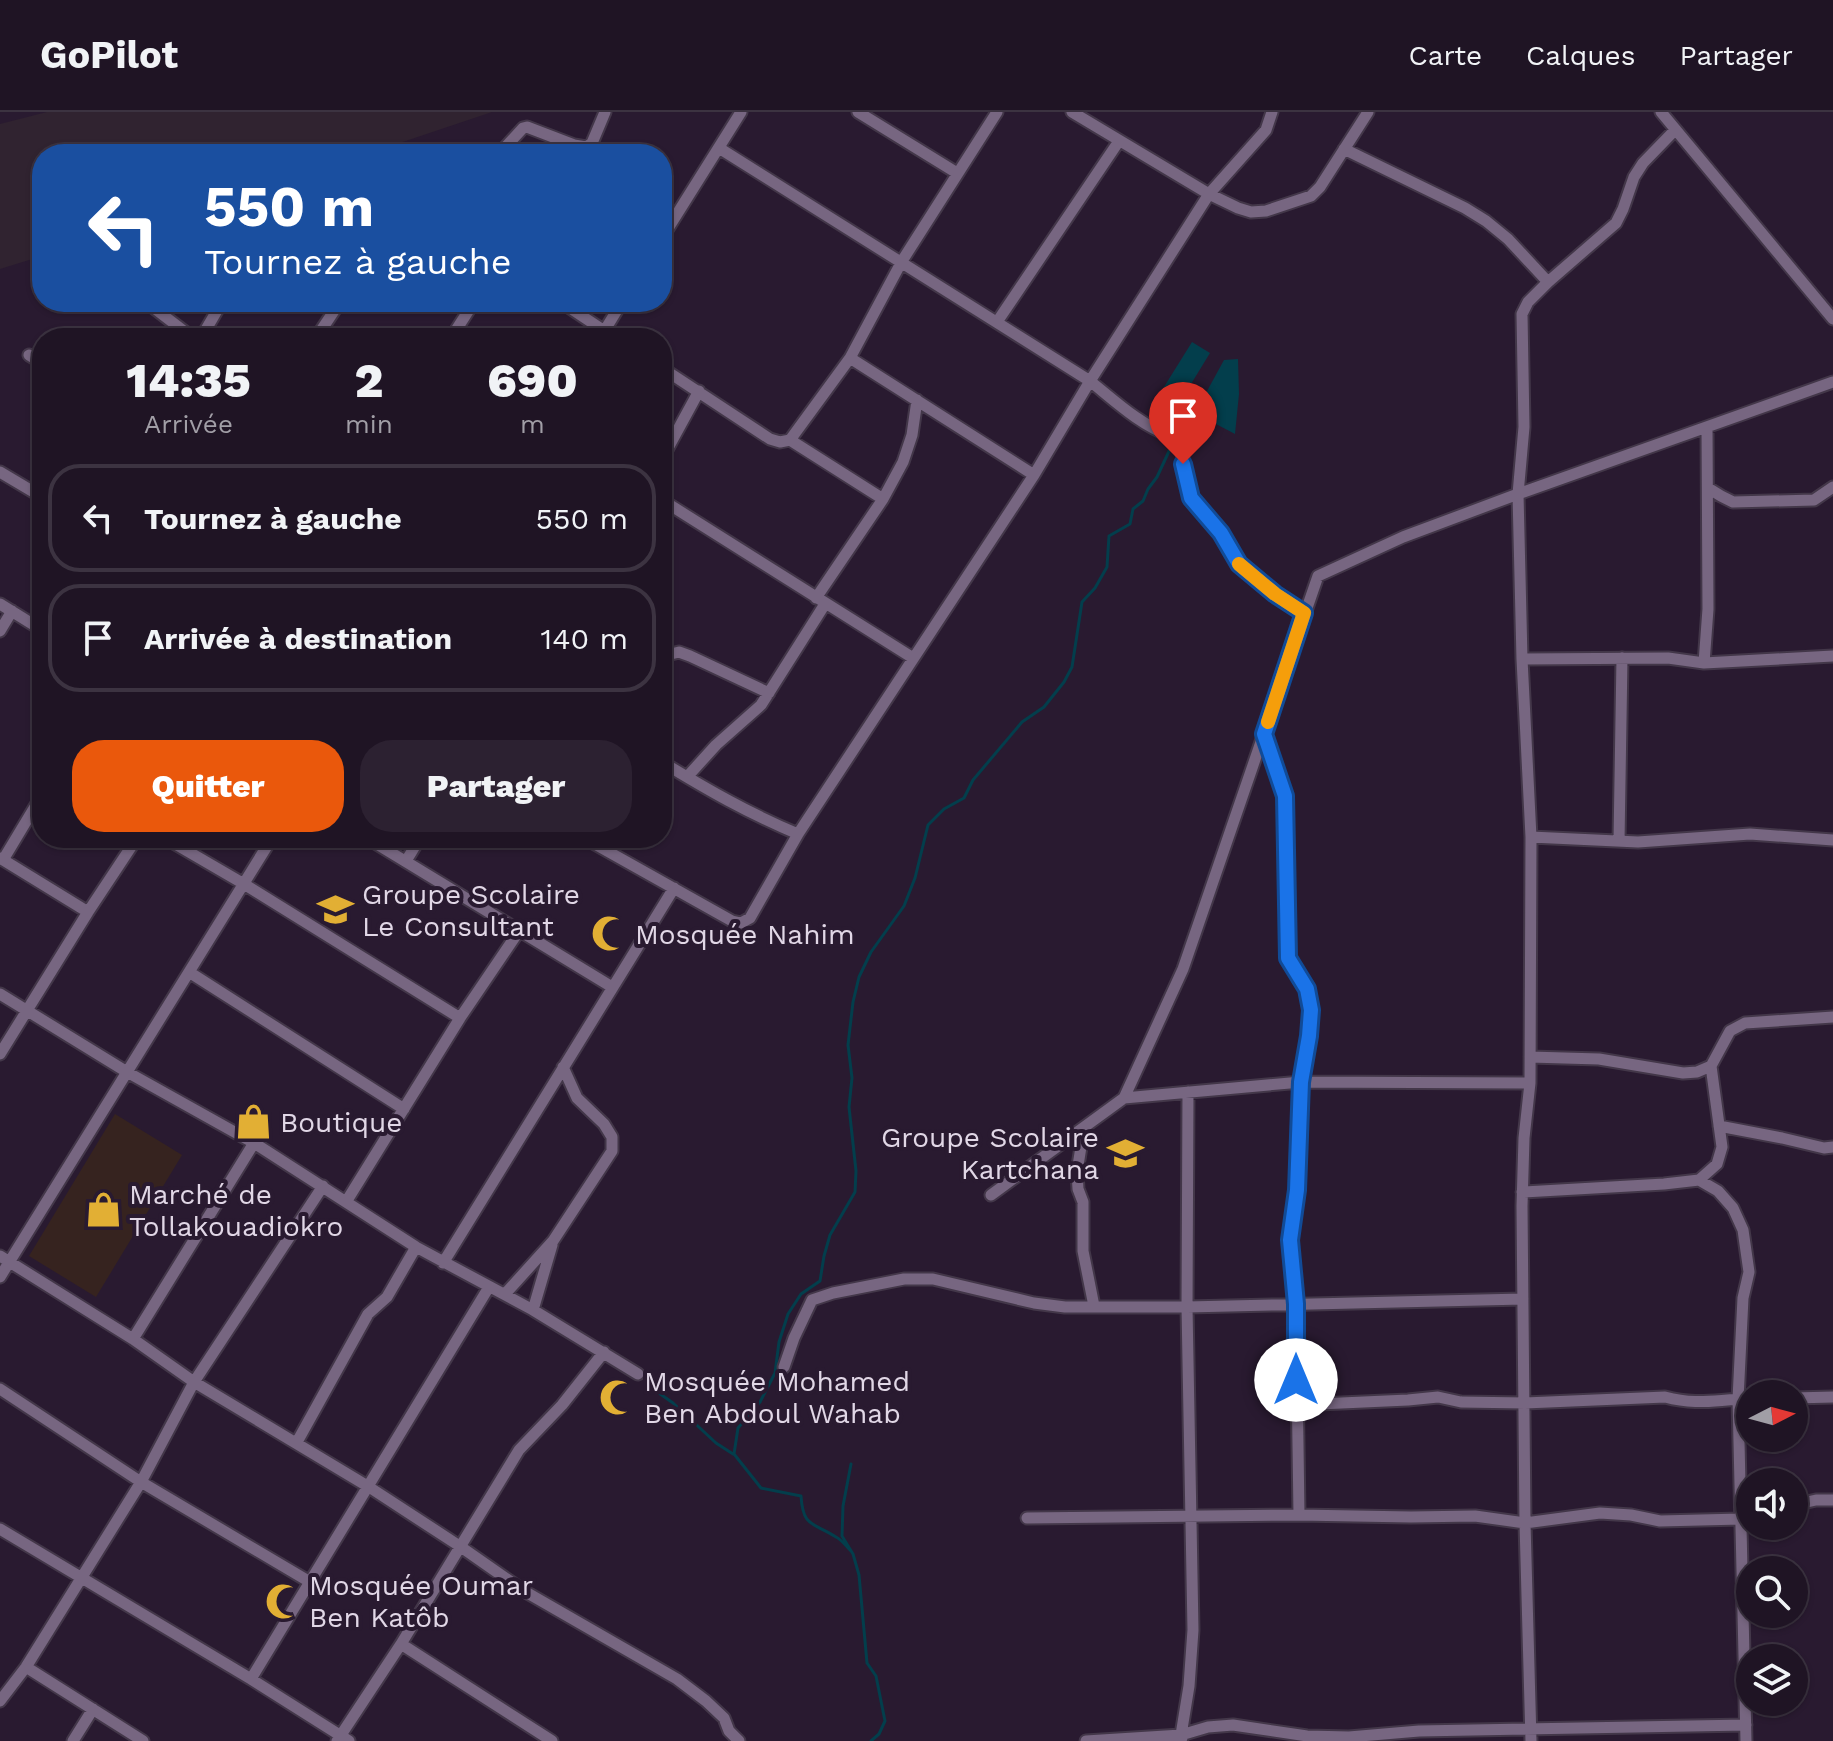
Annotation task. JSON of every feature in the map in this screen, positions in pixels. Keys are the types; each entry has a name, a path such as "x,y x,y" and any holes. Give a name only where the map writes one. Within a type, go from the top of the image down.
{"street":[{"path":"590,144 605,112"},
{"path":"672,222 741,112"},
{"path":"858,112 957,173"},
{"path":"672,374 770,439 780,442 790,440 850,358 902,261 997,112"},
{"path":"1072,112 1209,194 1251,212 1266,211 1311,196 1368,112"},
{"path":"602,848 732,921 741,923 750,918 798,834 1034,475 1209,194 1266,130 1272,112"},
{"path":"1661,112 1833,319"},
{"path":"508,144 527,127 577,144"},
{"path":"1530,1735 1522,1192 1530,1083 1531,837 1518,494 1524,427 1522,314 1528,302 1548,282 1616,223 1634,177 1643,163 1675,130"},
{"path":"997,322 1119,141"},
{"path":"719,148 1090,381 1157,431 1175,437 1191,498 1221,533 1239,564 1304,613"},
{"path":"1344,149 1486,221 1508,239 1548,282"},
{"path":"159,312 180,328"},
{"path":"574,312 595,328"},
{"path":"850,358 1034,475"},
{"path":"991,1195 1124,1098 1183,969 1318,576 1403,537 1833,382"},
{"path":"672,441 699,391"},
{"path":"687,777 716,745 761,705 769,693 903,462 912,435 917,400"},
{"path":"1704,663 1708,609 1707,428"},
{"path":"790,440 883,499"},
{"path":"0,472 32,491"},
{"path":"1708,488 1733,502 1814,500 1833,487"},
{"path":"672,506 913,658"},
{"path":"0,604 32,624"},
{"path":"0,631 12,611"},
{"path":"672,654 679,652 690,656 769,693"},
{"path":"1522,659 1668,658 1704,663 1833,656"},
{"path":"1619,841 1622,658"},
{"path":"1264,734 1285,796 1288,958 1307,989 1311,1010 1301,1082 1297,1190 1290,1240 1296,1304 1299,1515"},
{"path":"672,768 717,796 798,834"},
{"path":"32,811 2,859 88,912"},
{"path":"1531,837 1619,841 1750,834 1833,840"},
{"path":"0,1054 130,848"},
{"path":"182,848 460,1018"},
{"path":"0,1277 5,1259 127,1072 266,848"},
{"path":"384,848 612,987"},
{"path":"406,861 414,848"},
{"path":"443,1263 674,888"},
{"path":"346,1202 460,1018 519,931"},
{"path":"189,972 404,1109"},
{"path":"0,994 127,1072 254,1143 416,1247 533,1310 638,1374"},
{"path":"1522,1192 1699,1180 1717,1164 1722,1147 1711,1066 1730,1031 1745,1023 1833,1017"},
{"path":"1530,1057 1599,1059 1683,1073 1697,1072 1711,1066"},
{"path":"505,1294 553,1241 612,1151 612,1137 604,1124 577,1098 563,1067"},
{"path":"1124,1098 1301,1082 1530,1083"},
{"path":"1182,1738 1193,1630 1187,1307 1188,1092"},
{"path":"1719,1126 1824,1148 1833,1147"},
{"path":"1084,1128 1077,1172 1083,1202 1083,1251 1094,1306"},
{"path":"133,1339 254,1143"},
{"path":"1699,1180 1718,1191 1733,1208 1743,1230 1749,1272 1743,1298 1744,1380"},
{"path":"0,1701 26,1667 141,1482 194,1382 323,1186"},
{"path":"533,1310 553,1241"},
{"path":"297,1442 368,1314 387,1297 416,1247"},
{"path":"5,1259 133,1339 194,1382 369,1487 524,1591 677,1679 724,1718 729,1731 739,1741"},
{"path":"784,1367 812,1300 904,1279 933,1279 1034,1303 1065,1307 1523,1299"},
{"path":"251,1679 489,1287"},
{"path":"0,1529 251,1679 342,1739 519,1450 562,1405 604,1352"},
{"path":"0,1389 141,1482 310,1582"},
{"path":"1297,1405 1438,1397 1461,1402 1525,1403 1637,1397 1665,1397 1701,1403 1736,1400"},
{"path":"1808,1398 1833,1397"},
{"path":"1808,1502 1833,1500"},
{"path":"1027,1518 1475,1516 1525,1523 1600,1513 1660,1521 1736,1518"},
{"path":"1746,1540 1746,1741"},
{"path":"401,1644 552,1741"},
{"path":"26,1667 143,1741"},
{"path":"73,1741 93,1709"},
{"path":"1086,1741 1182,1738 1208,1727 1233,1725 1292,1737 1349,1737 1419,1731 1530,1735 1746,1725"}],"shaded area":[{"path":"47,112 492,112 397,144 32,144 32,259 0,269 0,124"},
{"name":"Marché de Tollakouadiokro","path":"115,1114 182,1155 96,1297 29,1256"}],"water":[{"path":"1192,342 1210,353 1172,415 1154,403"},
{"path":"1238,359 1235,434 1195,413 1224,360"}],"waterway":[{"path":"851,1551 838,1538 807,1519 801,1496 761,1488 734,1454 738,1428 760,1402 775,1373 779,1342 788,1314 801,1294 820,1281 830,1235 855,1192 856,1171 849,1107 852,1078 848,1045 859,977 871,952 904,906 915,878 928,825 944,809 964,798 973,780 1022,722 1044,707 1064,682 1072,667 1082,602 1095,588 1107,567 1109,536 1130,524 1133,509 1143,501 1157,477 1184,419"},
{"path":"646,1384 733,1454"},
{"path":"851,1464 843,1506 842,1536 853,1554 859,1575 867,1663 876,1676 885,1721 879,1734 871,1741"}],"slow traffic":[{"path":"1239,564 1304,613 1268,722"}],"place":[{"name":"Groupe Scolaire Le Consultant","path":"336,910"},
{"name":"Mosquée Nahim","path":"609,934"},
{"name":"Boutique","path":"254,1122"},
{"name":"Groupe Scolaire Kartchana","path":"1125,1153"},
{"name":"Marché de Tollakouadiokro","path":"103,1210"},
{"name":"Mosquée Mohamed Ben Abdoul Wahab","path":"618,1397"},
{"name":"Mosquée Oumar Ben Katôb","path":"283,1601"}],"route":[{"path":"1183,464 1191,498 1221,533 1239,564 1304,613 1264,734 1285,796 1288,958 1307,989 1311,1010 1301,1082 1297,1190 1290,1240 1296,1304 1296,1380"}]}
